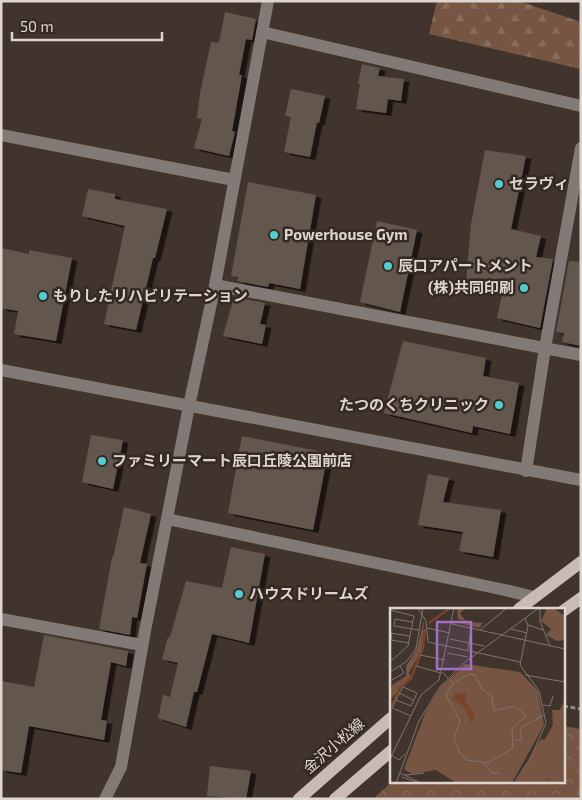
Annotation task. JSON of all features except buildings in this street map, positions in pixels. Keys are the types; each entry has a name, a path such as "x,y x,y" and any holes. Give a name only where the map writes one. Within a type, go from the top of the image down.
{"main road":[{"path":"520,608 581,562"},
{"path":"564,610 581,598"},
{"name":"金沢小松線","path":"299,799 390,719"},
{"path":"335,799 390,752"}],"street":[{"path":"105,799 121,767 142,645 215,285 268,1"},
{"path":"262,32 581,106"},
{"path":"1,135 234,180"},
{"path":"526,471 545,348 581,148"},
{"path":"215,285 581,355"},
{"path":"1,370 581,480"},
{"path":"167,520 534,597"},
{"path":"1,619 142,645"}],"path":[{"path":"564,706 581,709"}],"green space":[{"path":"437,1 519,1 581,22 581,69 429,34"},
{"path":"564,726 581,729 581,799 373,799 392,782 564,782"}],"place":[{"name":"セラヴィ","path":"499,184"},
{"name":"Powerhouse Gym","path":"274,235"},
{"name":"辰口アパートメント","path":"388,266"},
{"name":"(株)共同印刷","path":"524,288"},
{"name":"もりしたリハビリテーション","path":"43,296"},
{"name":"たつのくちクリニック","path":"499,405"},
{"name":"ファミリーマート辰口丘陵公園前店","path":"102,461"},
{"name":"ハウスドリームズ","path":"239,594"}]}
